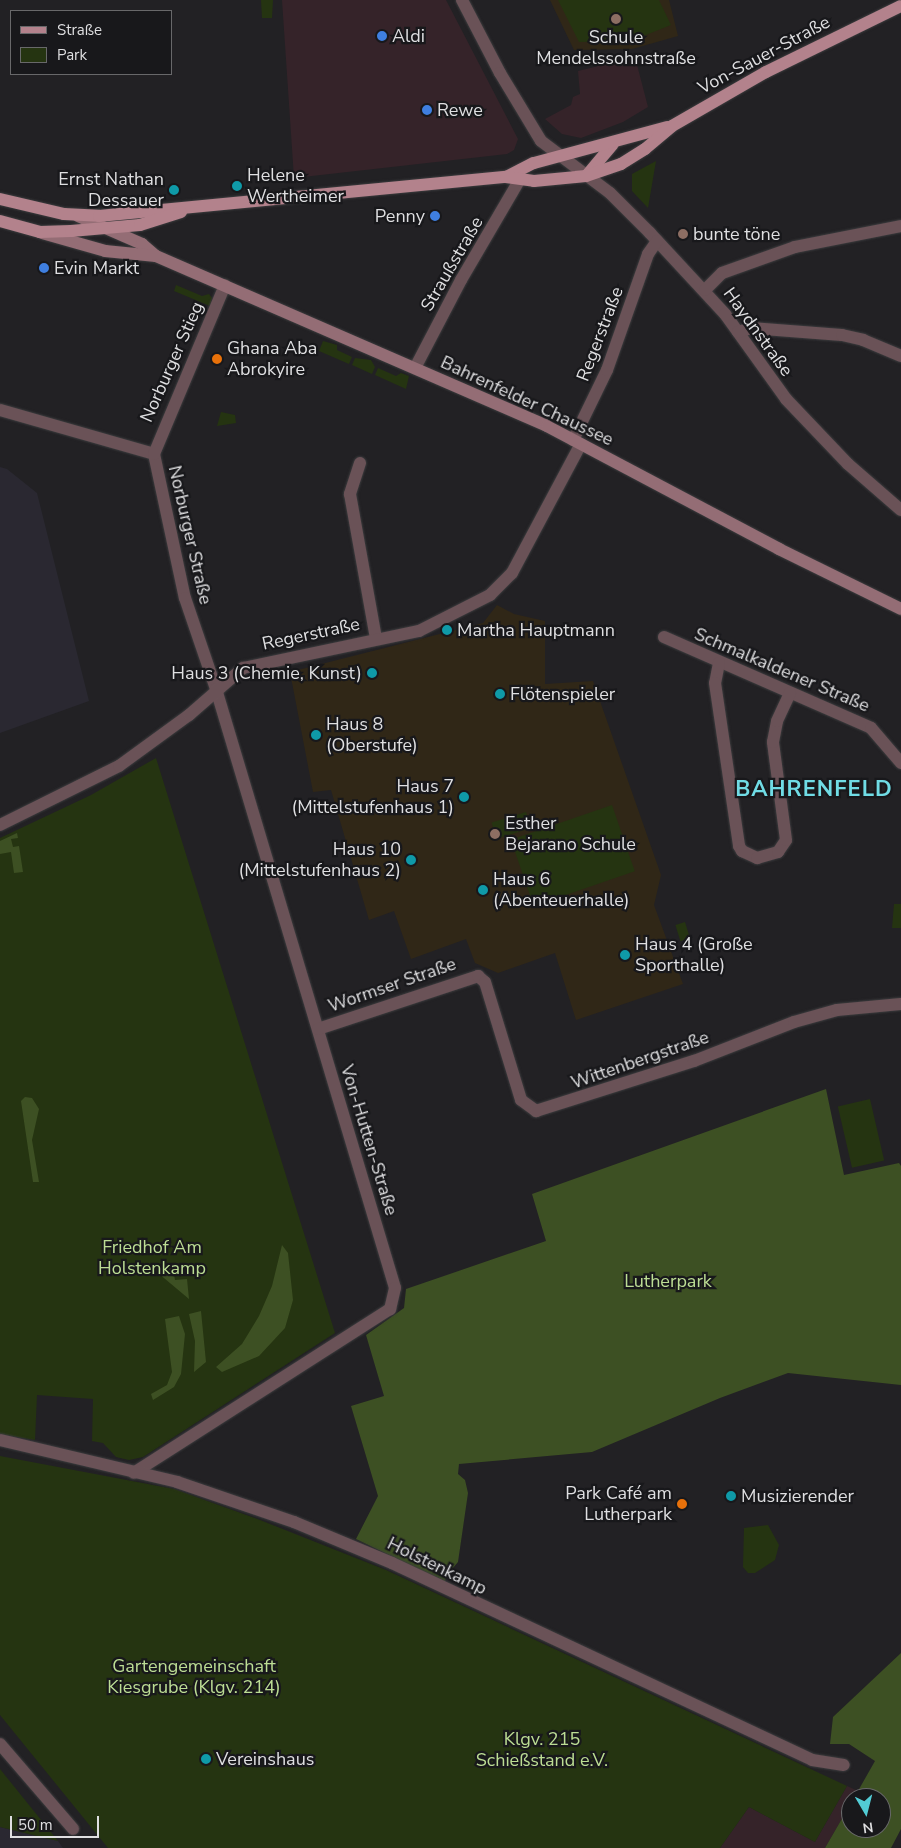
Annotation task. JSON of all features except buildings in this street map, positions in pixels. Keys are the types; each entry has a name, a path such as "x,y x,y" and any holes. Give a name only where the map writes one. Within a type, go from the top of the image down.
{"main road":[{"name":"Von-Sauer-Straße","path":"78,216 506,177 527,180 586,176 621,164 645,149 672,126 766,72 901,6"},
{"name":"Von-Sauer-Straße","path":"506,177 534,163 613,144 672,126"},
{"path":"586,176 613,144"},
{"path":"527,180 560,158"},
{"name":"Bahrenfelder Chaussee","path":"0,199 78,216 142,244 156,256"},
{"name":"Bahrenfelder Chaussee","path":"40,232 106,229 140,225 197,206"},
{"name":"Bahrenfelder Chaussee","path":"0,221 105,251 156,256 226,285 577,442 765,542 901,609"}],"street":[{"path":"462,0 513,96 541,141 560,158 586,176"},
{"name":"Haydnstraße","path":"586,176 610,193 705,290 786,399 848,464 901,510"},
{"name":"Straußstraße","path":"415,368 461,280 527,180"},
{"path":"705,290 722,273 795,247 901,226"},
{"name":"Regerstraße","path":"0,825 119,766 189,715 216,689 253,665 429,627 472,606 503,586 577,442 607,370 648,254 657,241"},
{"name":"Norburger Stieg","path":"154,454 226,285"},
{"path":"738,332 752,328 842,336 863,340 901,356"},
{"name":"Norburger Straße","path":"0,410 154,454 185,598 216,689"},
{"path":"360,463 350,494 376,639"},
{"name":"Schmalkaldener Straße","path":"664,638 871,728 901,763"},
{"path":"719,663 715,683 739,846 742,851 757,858 778,852 786,840 773,742 777,721 790,693"},
{"name":"Von-Hutten-Straße","path":"134,1473 390,1309 395,1288 216,689"},
{"name":"Wormser Straße","path":"318,1029 478,976"},
{"name":"Wittenbergstraße","path":"478,976 484,982 521,1100 536,1111 694,1062 794,1022 837,1010 901,1004"},
{"name":"Holstenkamp","path":"0,1440 218,1494 329,1536 812,1760 844,1765"},
{"path":"0,1744 73,1829"}],"shaded area":[{"path":"282,0 446,0 518,139 514,150 507,154 294,178"},
{"name":"Schule Mendelssohnstraße","path":"550,0 669,0 678,36 632,49 574,50"},
{"path":"635,57 648,107 623,122 581,138 562,134 545,119 571,105 573,97 580,94 578,71"},
{"path":"0,467 7,469 37,493 89,701 0,733"},
{"name":"Esther Bejarano Schule","path":"497,605 514,614 545,621 545,684 593,681 661,875 654,905 683,984 576,1020 555,953 498,973 475,963 466,939 411,959 394,911 369,920 331,790 313,792 290,672 483,623"},
{"path":"841,1796 841,1820 825,1848 720,1848 749,1807 815,1842"},
{"path":"0,1827 58,1841 63,1848 0,1848"}],"green space":[{"path":"261,0 273,0 272,18 262,18"},
{"name":"Schule Mendelssohnstraße","path":"558,0 659,0 671,25 631,41 579,42"},
{"path":"656,161 648,208 632,191 632,174"},
{"path":"176,285 202,296 209,294 212,298 210,306 174,291"},
{"path":"323,341 337,345 337,350 352,357 349,364 319,351"},
{"path":"355,358 371,360 375,367 372,374 352,365"},
{"path":"378,368 396,376 401,373 409,376 406,389 375,375"},
{"path":"221,412 235,415 236,423 217,426"},
{"name":"Friedhof Am Holstenkamp","path":"156,758 335,1333 143,1457 129,1460 116,1457 103,1443 92,1441 93,1399 37,1395 35,1440 0,1434 0,838 91,795"},
{"path":"612,805 635,871 534,906 511,840"},
{"path":"526,812 531,828 497,839 492,823"},
{"path":"17,833 18,838 11,839 13,847 19,846 23,872 14,873 11,852 0,854 0,841"},
{"path":"894,904 901,904 901,928 892,928"},
{"path":"685,922 690,938 680,941 675,925"},
{"name":"Lutherpark","path":"826,1089 844,1175 899,1163 901,1166 901,1385 788,1373 720,1398 592,1452 459,1464 458,1474 465,1480 468,1493 458,1562 446,1576 445,1582 356,1539 378,1496 351,1406 384,1396 366,1335 404,1308 406,1289 546,1241 532,1194"},
{"path":"25,1097 32,1098 39,1109 32,1140 39,1182 33,1182 21,1101"},
{"path":"870,1099 884,1160 852,1168 838,1106"},
{"path":"282,1245 288,1253 293,1300 285,1328 259,1356 222,1372 216,1367 242,1344 259,1316 272,1286"},
{"path":"172,1264 175,1280 187,1279 189,1299 152,1268"},
{"path":"201,1311 206,1362 194,1372 195,1341 189,1314"},
{"path":"179,1316 185,1334 181,1374 174,1387 153,1400 151,1394 167,1385 172,1372 165,1319"},
{"name":"Gartengemeinschaft Kiesgrube (Klgv. 214)","path":"0,1456 174,1489 260,1520 386,1570 847,1786 846,1788 841,1788 841,1796 815,1842 749,1807 720,1848 108,1848 0,1715"},
{"path":"768,1525 779,1545 775,1560 755,1573 748,1573 743,1567 744,1528"},
{"path":"901,1653 901,1829 891,1848 825,1848 841,1820 841,1838 891,1838 891,1788 860,1788 875,1761 849,1744 830,1744 833,1717"},
{"path":"0,1769 58,1841 0,1827"}],"place":[{"name":"Schule Mendelssohnstraße","path":"616,19"},
{"name":"Aldi","path":"382,36"},
{"name":"Rewe","path":"427,110"},
{"name":"Helene Wertheimer","path":"237,186"},
{"name":"Ernst Nathan Dessauer","path":"174,190"},
{"name":"Penny","path":"435,216"},
{"name":"bunte töne","path":"683,234"},
{"name":"Evin Markt","path":"44,268"},
{"name":"Ghana Aba Abrokyire","path":"217,359"},
{"name":"Martha Hauptmann","path":"447,630"},
{"name":"Haus 3 (Chemie, Kunst)","path":"372,673"},
{"name":"Flötenspieler","path":"500,694"},
{"name":"Haus 8 (Oberstufe)","path":"316,735"},
{"name":"Haus 7 (Mittelstufenhaus 1)","path":"464,797"},
{"name":"Esther Bejarano Schule","path":"495,834"},
{"name":"Haus 10 (Mittelstufenhaus 2)","path":"411,860"},
{"name":"Haus 6 (Abenteuerhalle)","path":"483,890"},
{"name":"Haus 4 (Große Sporthalle)","path":"625,955"},
{"name":"Musizierender","path":"731,1496"},
{"name":"Park Café am Lutherpark","path":"682,1504"},
{"name":"Vereinshaus","path":"206,1759"}],"district":[{"name":"BAHRENFELD","path":"814,790"}],"park label":[{"name":"Klgv. 215 Schießstand e.V.","path":"542,1750"}]}
